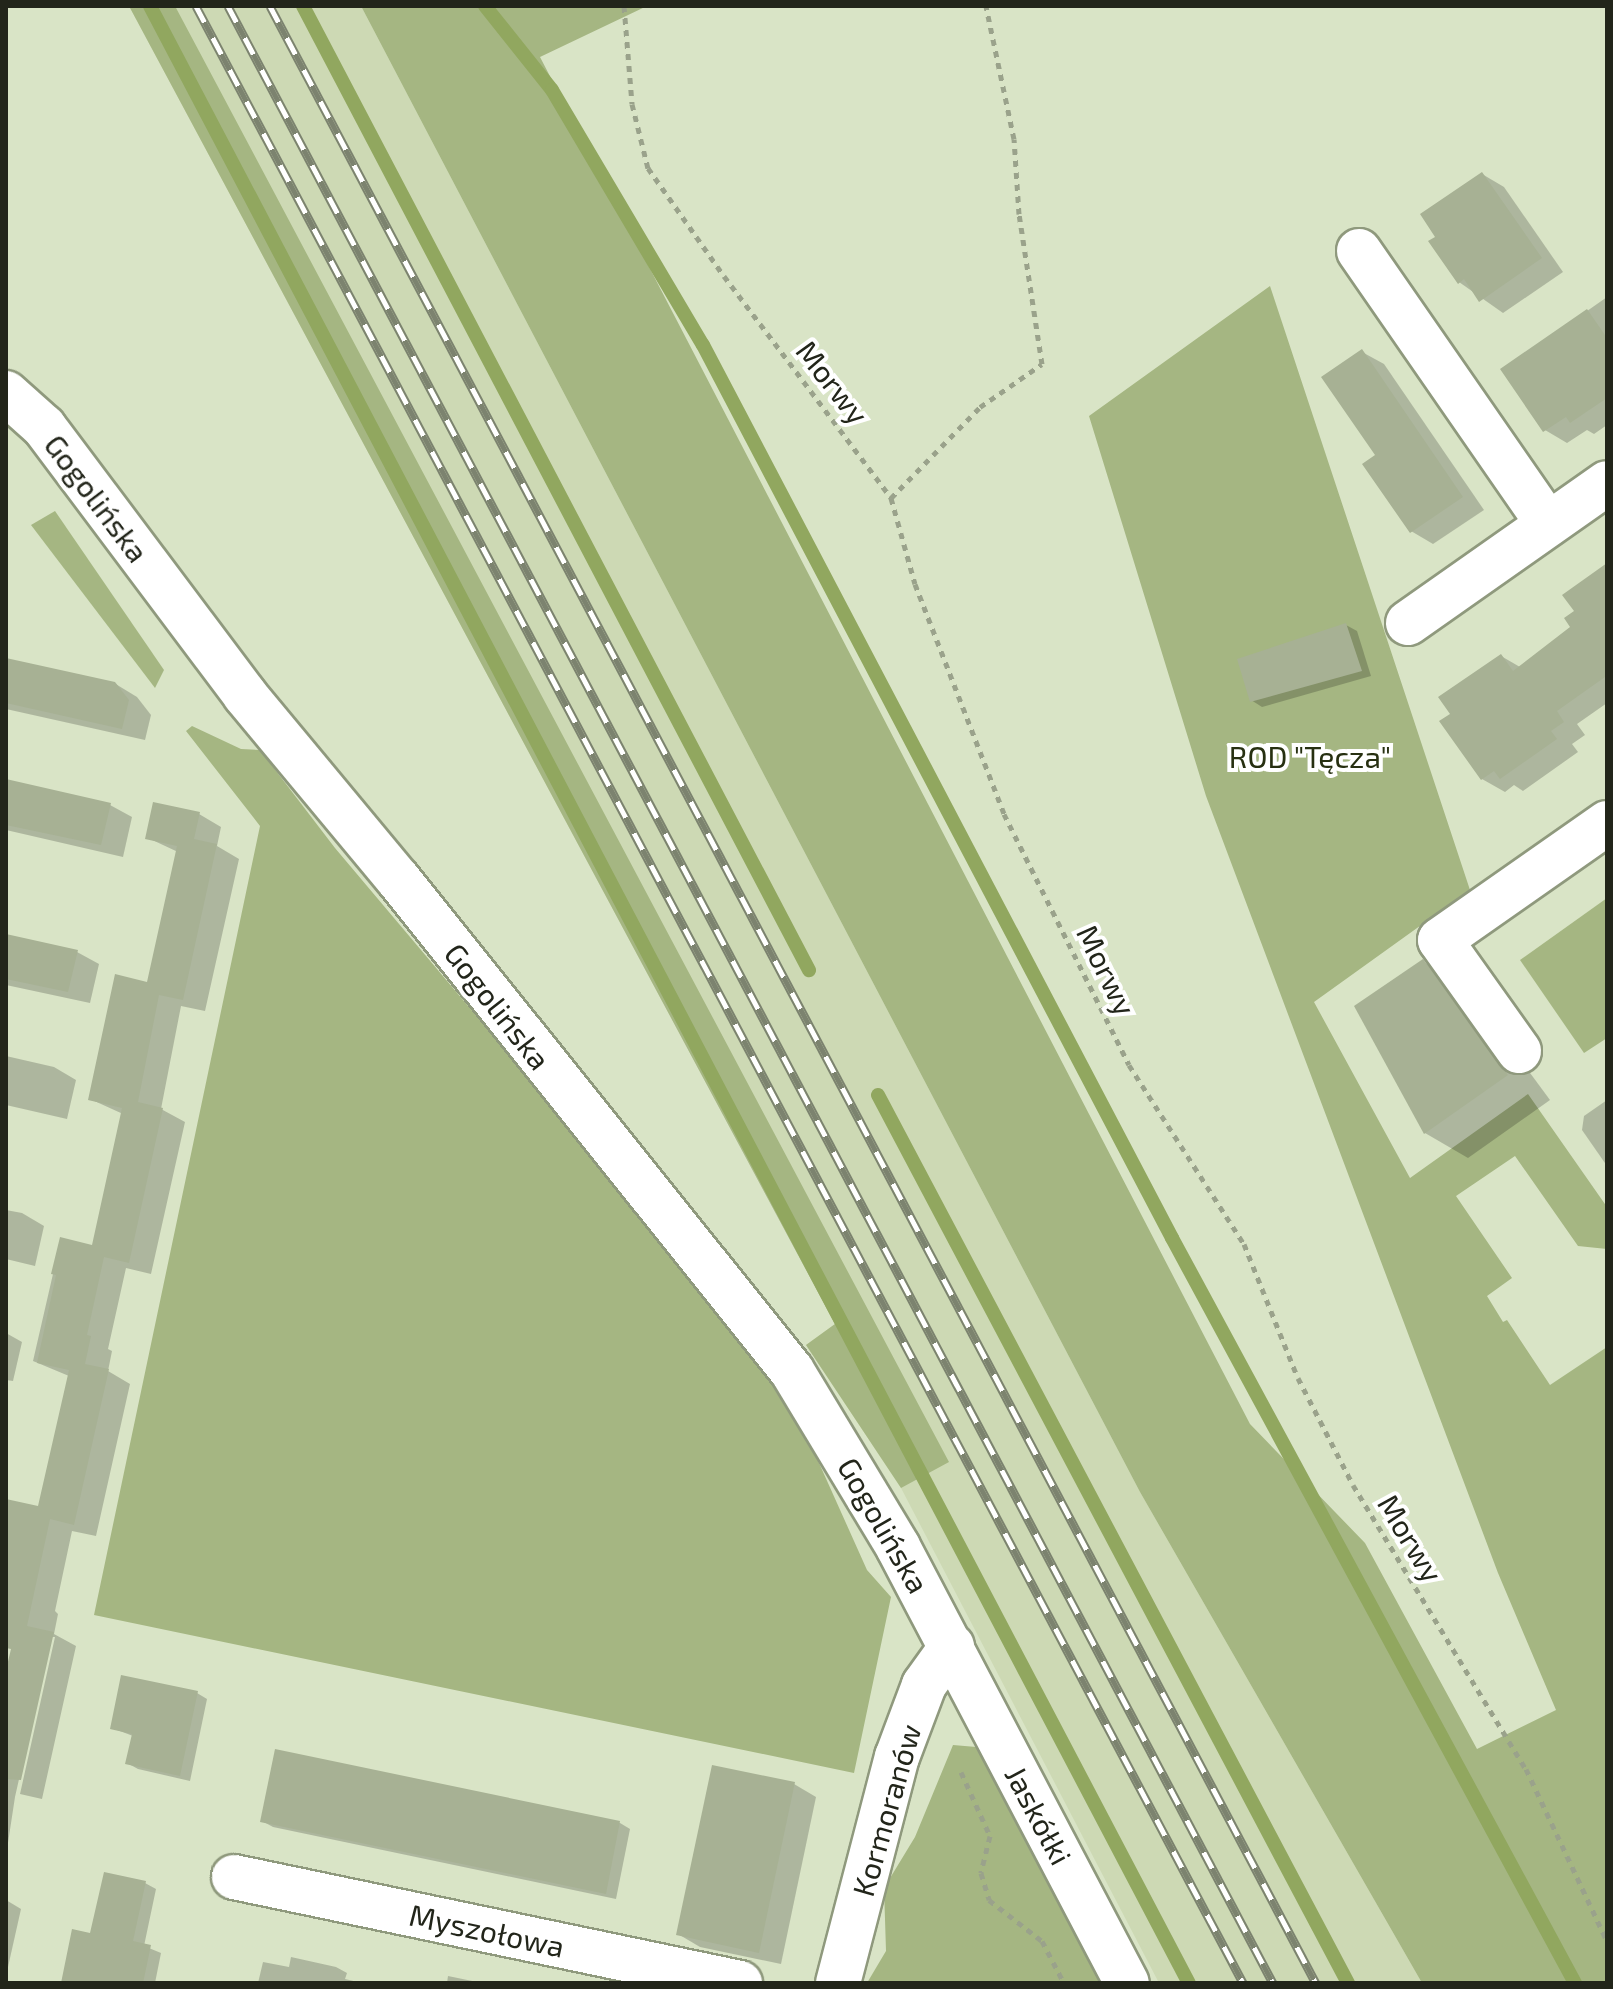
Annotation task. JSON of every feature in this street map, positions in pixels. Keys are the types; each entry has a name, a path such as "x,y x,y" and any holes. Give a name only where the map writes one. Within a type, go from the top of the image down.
{"street":[{"path":"1359,251 1548,524"},
{"name":"Gogolińska","path":"6,393 44,427 245,695 398,879 792,1371 866,1489 952,1646"},
{"path":"1408,623 1607,483"},
{"path":"1519,1051 1440,940 1607,823"},
{"name":"Jaskółki","path":"952,1646 1127,1983"},
{"name":"Kormoranów","path":"838,1983 897,1757 924,1685 952,1646"},
{"name":"Myszołowa","path":"234,1877 740,1983"}],"path":[{"name":"Morwy","path":"624,6 632,104 648,168 724,276 891,498 915,584 1011,828 1129,1065 1244,1244 1298,1378 1353,1485 1526,1769 1607,1941"},
{"path":"891,498 980,407 1042,364 1019,214 1014,139 986,6"},
{"path":"980,1701 956,1735 961,1770 990,1836 981,1873 989,1900 1042,1941 1064,1983"}],"shaded area":[{"path":"129,6 361,6 1140,1492 1422,1983 1159,1983 901,1488 806,1345 835,1324"}],"green space":[{"path":"129,6 175,6 949,1462 901,1488 806,1345 835,1324"},
{"name":"ROD \"Tęcza\"","path":"361,6 647,6 540,57 1250,1424 1365,1543 1477,1749 1556,1710 1498,1573 1206,796 1089,416 1270,286 1470,890 1314,1002 1410,1178 1528,1094 1607,1207 1607,1249 1578,1246 1515,1156 1456,1196 1512,1278 1487,1296 1503,1322 1507,1320 1550,1385 1607,1347 1607,1983 1422,1983 1140,1492"},
{"path":"55,511 164,670 155,688 31,525"},
{"path":"192,726 241,749 260,750 335,848 780,1376 867,1570 891,1597 854,1773 94,1615 260,826 186,731"},
{"path":"1607,898 1607,1038 1584,1053 1520,960"},
{"path":"953,1745 988,1748 1110,1983 867,1983 886,1951 884,1888 915,1837"}],"building":[{"path":"1482,172 1542,258 1479,302 1464,279 1458,284 1428,241 1435,237 1420,214"},
{"path":"1587,309 1607,338 1607,398 1570,423 1566,417 1543,432 1500,369"},
{"path":"1362,349 1463,497 1410,533 1362,464 1375,455 1321,377"},
{"path":"1607,563 1607,680 1605,677 1557,711 1564,722 1551,731 1557,739 1500,779 1494,771 1481,780 1439,721 1450,714 1438,697 1501,654 1513,671 1570,627 1564,618 1574,611 1562,595"},
{"path":"1346,623 1362,671 1250,702 1237,659"},
{"path":"6,658 115,682 129,700 122,729 6,703"},
{"path":"6,779 111,803 101,845 6,825"},
{"path":"153,802 200,812 194,839 217,844 183,1000 159,995 138,1102 163,1108 129,1263 104,1257 87,1335 91,1336 85,1364 109,1369 74,1525 50,1519 27,1626 54,1632 21,1780 6,1779 6,1670 11,1649 6,1648 6,1499 38,1506 69,1370 37,1363 56,1275 51,1274 60,1237 92,1245 122,1108 88,1100 115,974 147,982 177,846 145,839"},
{"path":"6,934 78,950 68,992 6,979"},
{"path":"1423,959 1508,1075 1424,1134 1354,1006"},
{"path":"121,1675 198,1691 180,1776 125,1764 132,1734 110,1729"},
{"path":"275,1749 620,1821 606,1894 260,1822"},
{"path":"712,1765 795,1782 759,1953 676,1935"},
{"path":"104,1872 146,1881 133,1941 151,1945 143,1983 61,1983 72,1929 90,1933"}],"waterway":[{"path":"150,6 1189,1983"},
{"path":"303,6 809,970"},
{"path":"485,6 552,90 703,345 1172,1238 1575,1983"},
{"path":"878,1095 1348,1983"}],"railway":[{"path":"196,6 1243,1983"},
{"path":"228,6 1273,1983"},
{"path":"270,6 1316,1983"}]}
